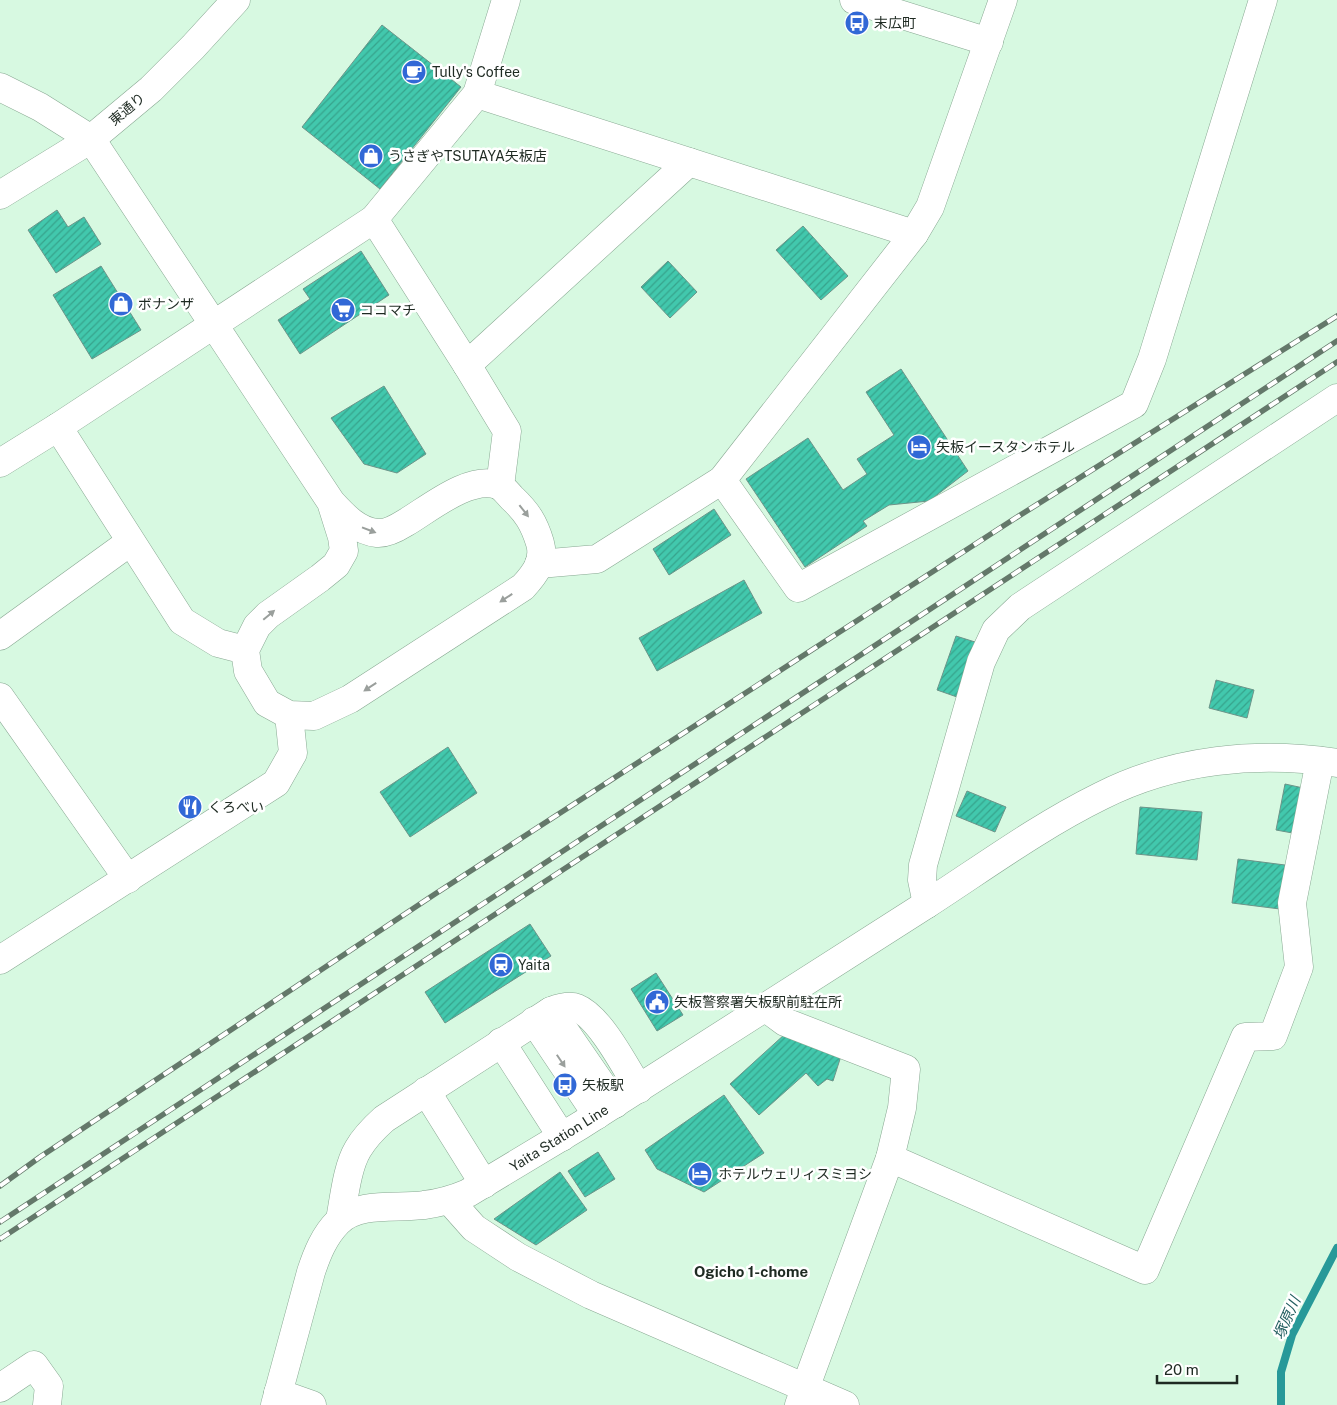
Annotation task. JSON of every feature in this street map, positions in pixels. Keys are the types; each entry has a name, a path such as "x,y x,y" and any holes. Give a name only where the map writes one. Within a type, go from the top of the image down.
{"street":[{"name":"東通り","path":"0,195 91,139 150,89 193,47 236,0"},
{"path":"0,463 58,427 374,219 478,94 506,0"},
{"path":"854,0 989,42"},
{"path":"540,564 597,559 722,480 914,234 930,208 1003,0"},
{"path":"722,480 798,588 1134,404 1155,350 1263,0"},
{"path":"0,87 40,108 91,139 331,502 348,521 378,534 395,529 456,492 471,486 488,483 500,486 522,507 535,525 542,549 540,564 534,575 512,595 350,699 314,716 289,715 267,703 248,671 245,650 257,626 268,615 336,565 344,551 342,537 331,502"},
{"path":"478,94 914,234"},
{"path":"467,365 689,162"},
{"path":"374,219 507,431 500,486"},
{"path":"927,904 922,880 923,865 981,662 996,630 1020,607 1337,398"},
{"path":"58,427 182,621 218,643 245,650"},
{"path":"0,636 130,542"},
{"path":"0,697 128,879"},
{"path":"0,960 276,783 293,753 289,715"},
{"name":"Yaita Station Line","path":"276,1399 316,1257 327,1235 340,1220 355,1212 377,1207 422,1206 450,1201 484,1184 639,1089 1066,815 1102,795 1145,778 1184,766 1224,759 1265,758 1329,762"},
{"path":"890,1158 1145,1270 1245,1037 1273,1036 1299,967 1292,903 1329,762"},
{"path":"340,1220 352,1163 357,1150 368,1135 384,1119 526,1026 565,1006 577,1008 589,1016 601,1028 639,1089"},
{"path":"766,1008 785,1022 906,1069 902,1108 890,1158 802,1397"},
{"path":"526,1026 589,1120"},
{"path":"526,1026 589,1120"},
{"path":"426,1091 484,1184"},
{"path":"450,1201 474,1228 518,1256 575,1286 802,1397 845,1405"},
{"path":"0,1388 34,1365 49,1386 47,1405"},
{"path":"276,1399 312,1405"}],"building":[{"path":"382,25 461,87 380,189 302,127"},
{"path":"57,210 68,227 84,217 101,244 56,273 28,230"},
{"path":"803,226 848,276 821,300 776,250"},
{"path":"361,251 389,295 300,354 278,320 310,299 303,289"},
{"path":"668,261 697,292 670,318 641,287"},
{"path":"101,266 141,330 92,359 53,295"},
{"path":"901,369 968,471 929,501 889,505 863,521 867,526 805,567 746,479 808,438 843,490 867,474 857,459 894,435 866,392"},
{"path":"384,386 426,454 397,473 364,464 331,418"},
{"path":"714,509 731,535 669,575 653,549"},
{"path":"744,580 762,613 657,671 639,638"},
{"path":"956,636 975,642 957,697 937,690"},
{"path":"1216,680 1254,690 1247,718 1209,708"},
{"path":"448,747 477,793 410,837 380,792"},
{"path":"1285,784 1308,789 1298,834 1276,830"},
{"path":"967,791 1006,807 995,832 956,816"},
{"path":"1140,807 1202,812 1197,860 1136,854"},
{"path":"1238,859 1285,865 1280,909 1232,903"},
{"path":"530,924 551,956 445,1023 425,992"},
{"name":"矢板警察署矢板駅前駐在所","path":"656,973 683,1015 657,1031 631,989"},
{"path":"785,1034 841,1056 833,1081 827,1079 818,1086 806,1073 759,1115 730,1084"},
{"path":"724,1095 764,1153 704,1192 657,1169 645,1150"},
{"path":"598,1152 615,1179 585,1197 568,1171"},
{"path":"560,1172 587,1210 536,1245 494,1219"}],"waterway":[{"name":"塚原川","path":"1281,1405 1281,1372 1292,1335 1337,1248"}],"railway":[{"path":"0,1186 40,1157 435,894 1014,519 1337,316"},
{"path":"0,1222 1337,341"},
{"path":"0,1239 1337,362"}],"place":[{"name":"末広町","path":"857,23"},
{"name":"Tully's Coffee","path":"414,72"},
{"name":"うさぎやTSUTAYA矢板店","path":"371,156"},
{"name":"ボナンザ","path":"121,304"},
{"name":"ココマチ","path":"343,310"},
{"name":"矢板イースタンホテル","path":"919,447"},
{"name":"くろべい","path":"190,807"},
{"name":"Yaita","path":"501,965"},
{"name":"矢板警察署矢板駅前駐在所","path":"657,1002"},
{"name":"矢板駅","path":"565,1085"},
{"name":"ホテルウェリィスミヨシ","path":"700,1174"}],"district":[{"name":"Ogicho 1-chome","path":"751,1272"}]}
